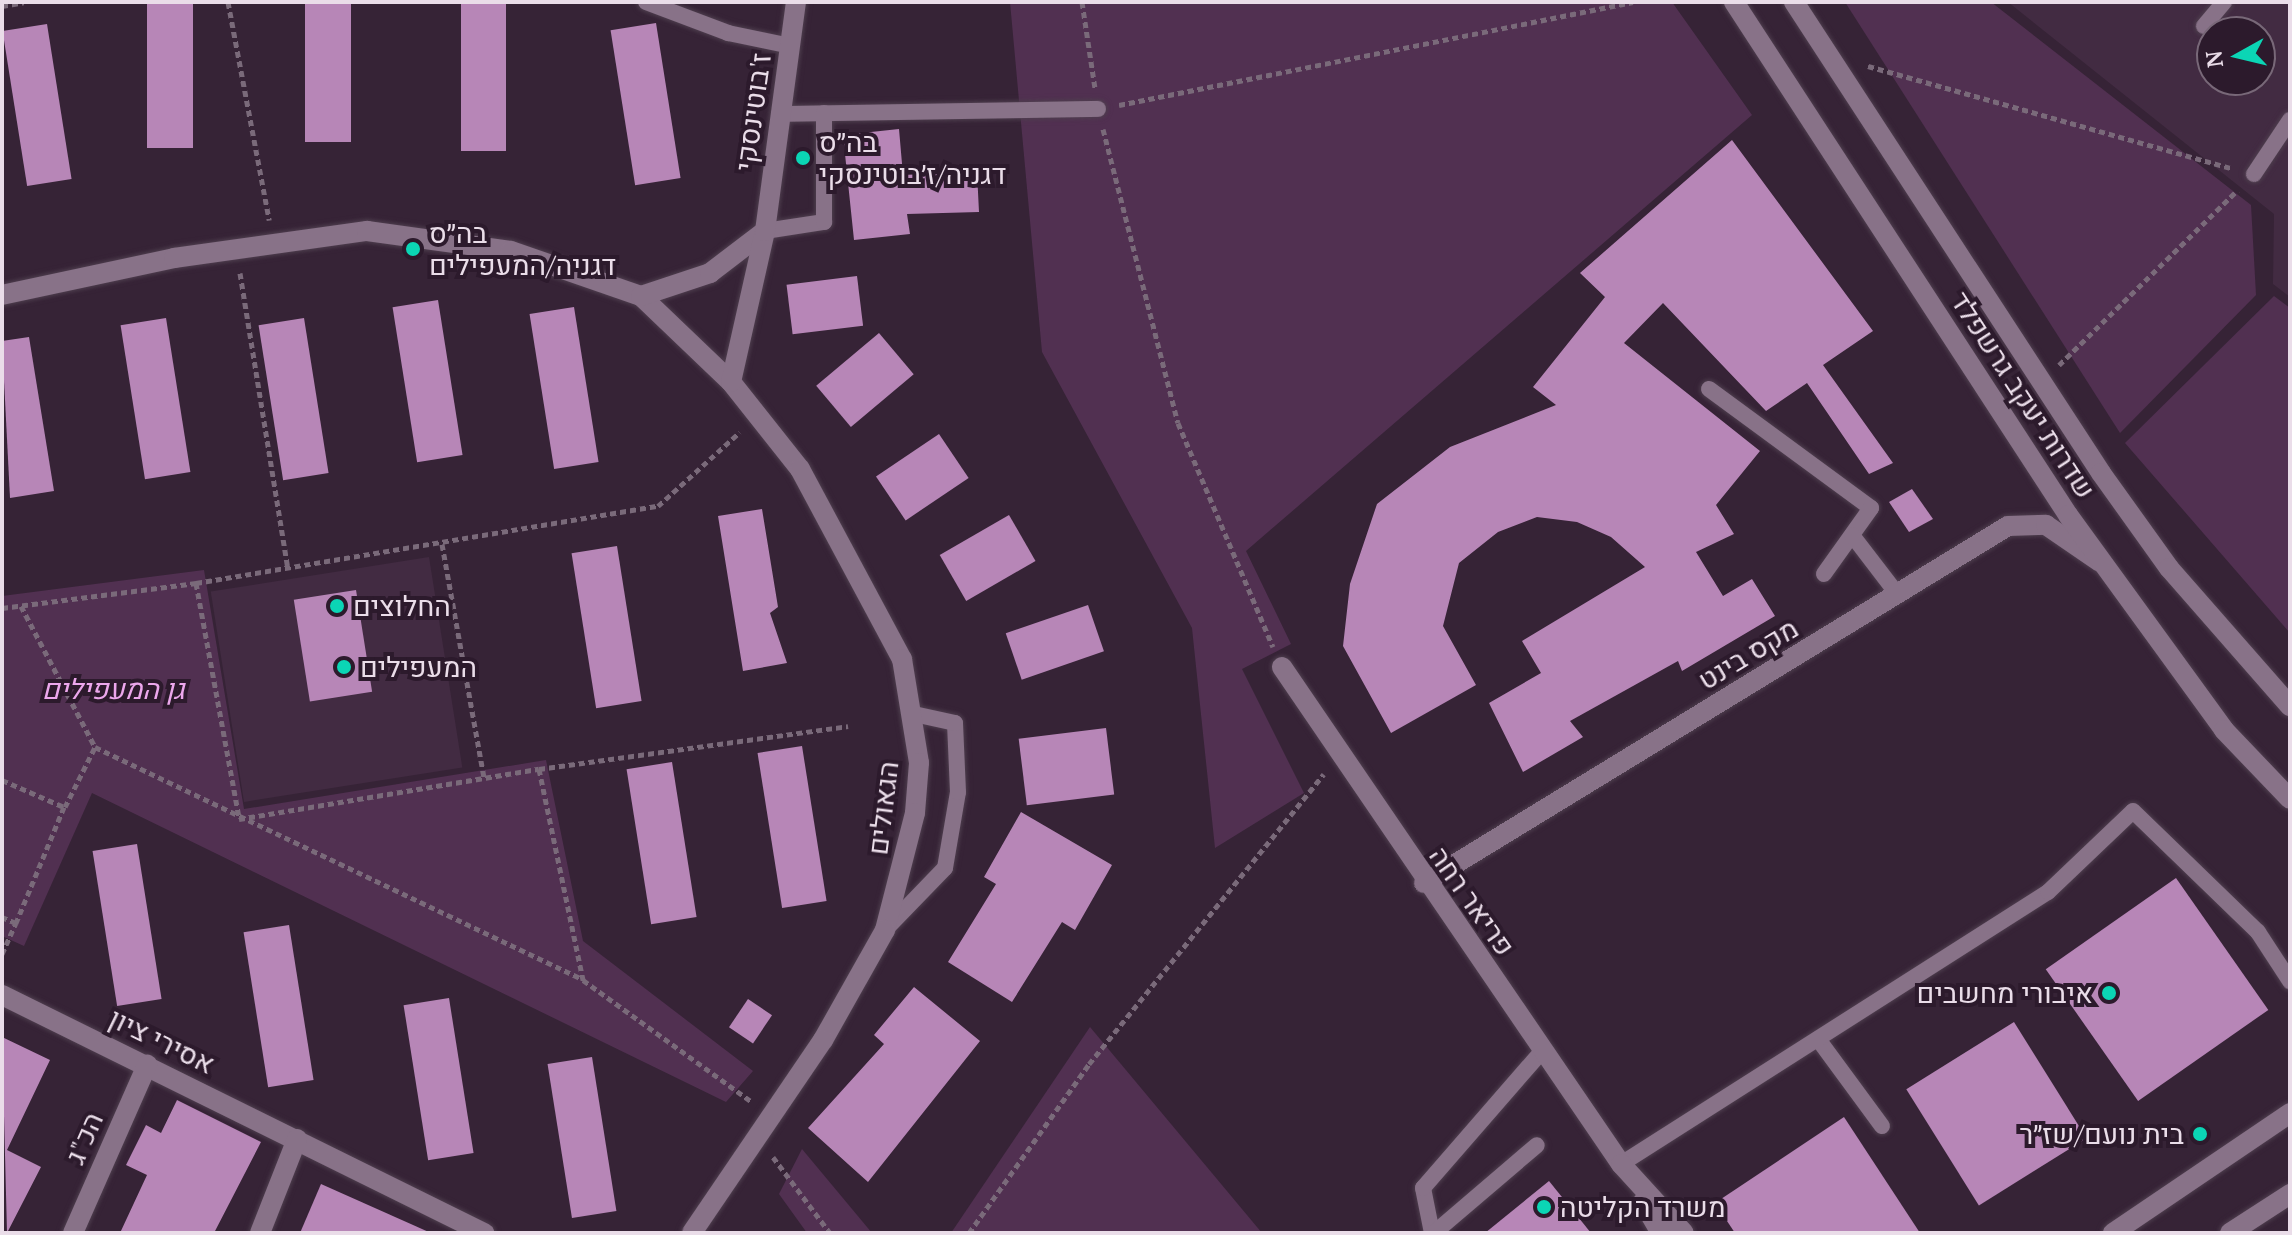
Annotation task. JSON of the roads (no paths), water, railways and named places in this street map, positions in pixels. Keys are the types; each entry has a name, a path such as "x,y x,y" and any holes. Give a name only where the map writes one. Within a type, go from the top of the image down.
{"street":[{"name":"ז'בוטינסקי","path":"731,382 765,231 796,2"},
{"name":"שדרות יעקב גרשפלד","path":"1734,2 2104,564 2224,730 2290,799"},
{"name":"שדרות יעקב גרשפלד","path":"1794,2 2041,383 2169,568 2290,706"},
{"path":"2,295 236,249 367,231 511,251 641,296 731,382"},
{"path":"641,296 710,273 765,231"},
{"name":"הגאולים","path":"692,1233 757,1134 773,1116 885,930 915,813 914,714 885,617 800,469 731,382"},
{"name":"מקס בינט","path":"1424,883 2008,526 2046,525 2104,564"},
{"name":"פריאר רחה","path":"1282,667 1424,883 1621,1164 1661,1233"},
{"name":"אסירי ציון","path":"2,995 484,1233"},
{"name":"הכ\"ג","path":"73,1233 147,1065"},
{"path":"2113,1233 2290,1113"},
{"path":"260,1233 297,1139"},
{"name":"פריאר רחה","path":"1621,1164 1684,1233"},
{"path":"2230,1233 2290,1194"}],"lane":[{"path":"646,2 728,33 791,46"},
{"path":"779,114 1098,109"},
{"path":"765,231 824,222 824,113"},
{"path":"2254,174 2290,120"},
{"path":"1709,389 1871,508 1824,574"},
{"path":"1852,535 1898,595"},
{"path":"885,930 945,868 958,792 955,723 914,714"},
{"path":"1621,1164 2048,892 2133,811 2258,932 2290,981"},
{"path":"1818,1039 1882,1126"},
{"path":"1537,1145 1433,1233 1422,1211 1430,1176 1542,1051"}],"place":[{"name":"בה״ס דגניה/ז׳בוטינסקי","path":"803,158"},
{"name":"בה״ס דגניה/המעפילים","path":"413,249"},
{"name":"החלוצים","path":"337,606"},
{"name":"המעפילים","path":"344,667"},
{"name":"איבורי מחשבים","path":"2109,993"},
{"name":"בית נועם/שז״ר","path":"2200,1134"},
{"name":"משרד הקליטה","path":"1544,1207"}],"park label":[{"name":"גן המעפילים","path":"113,689"}]}
